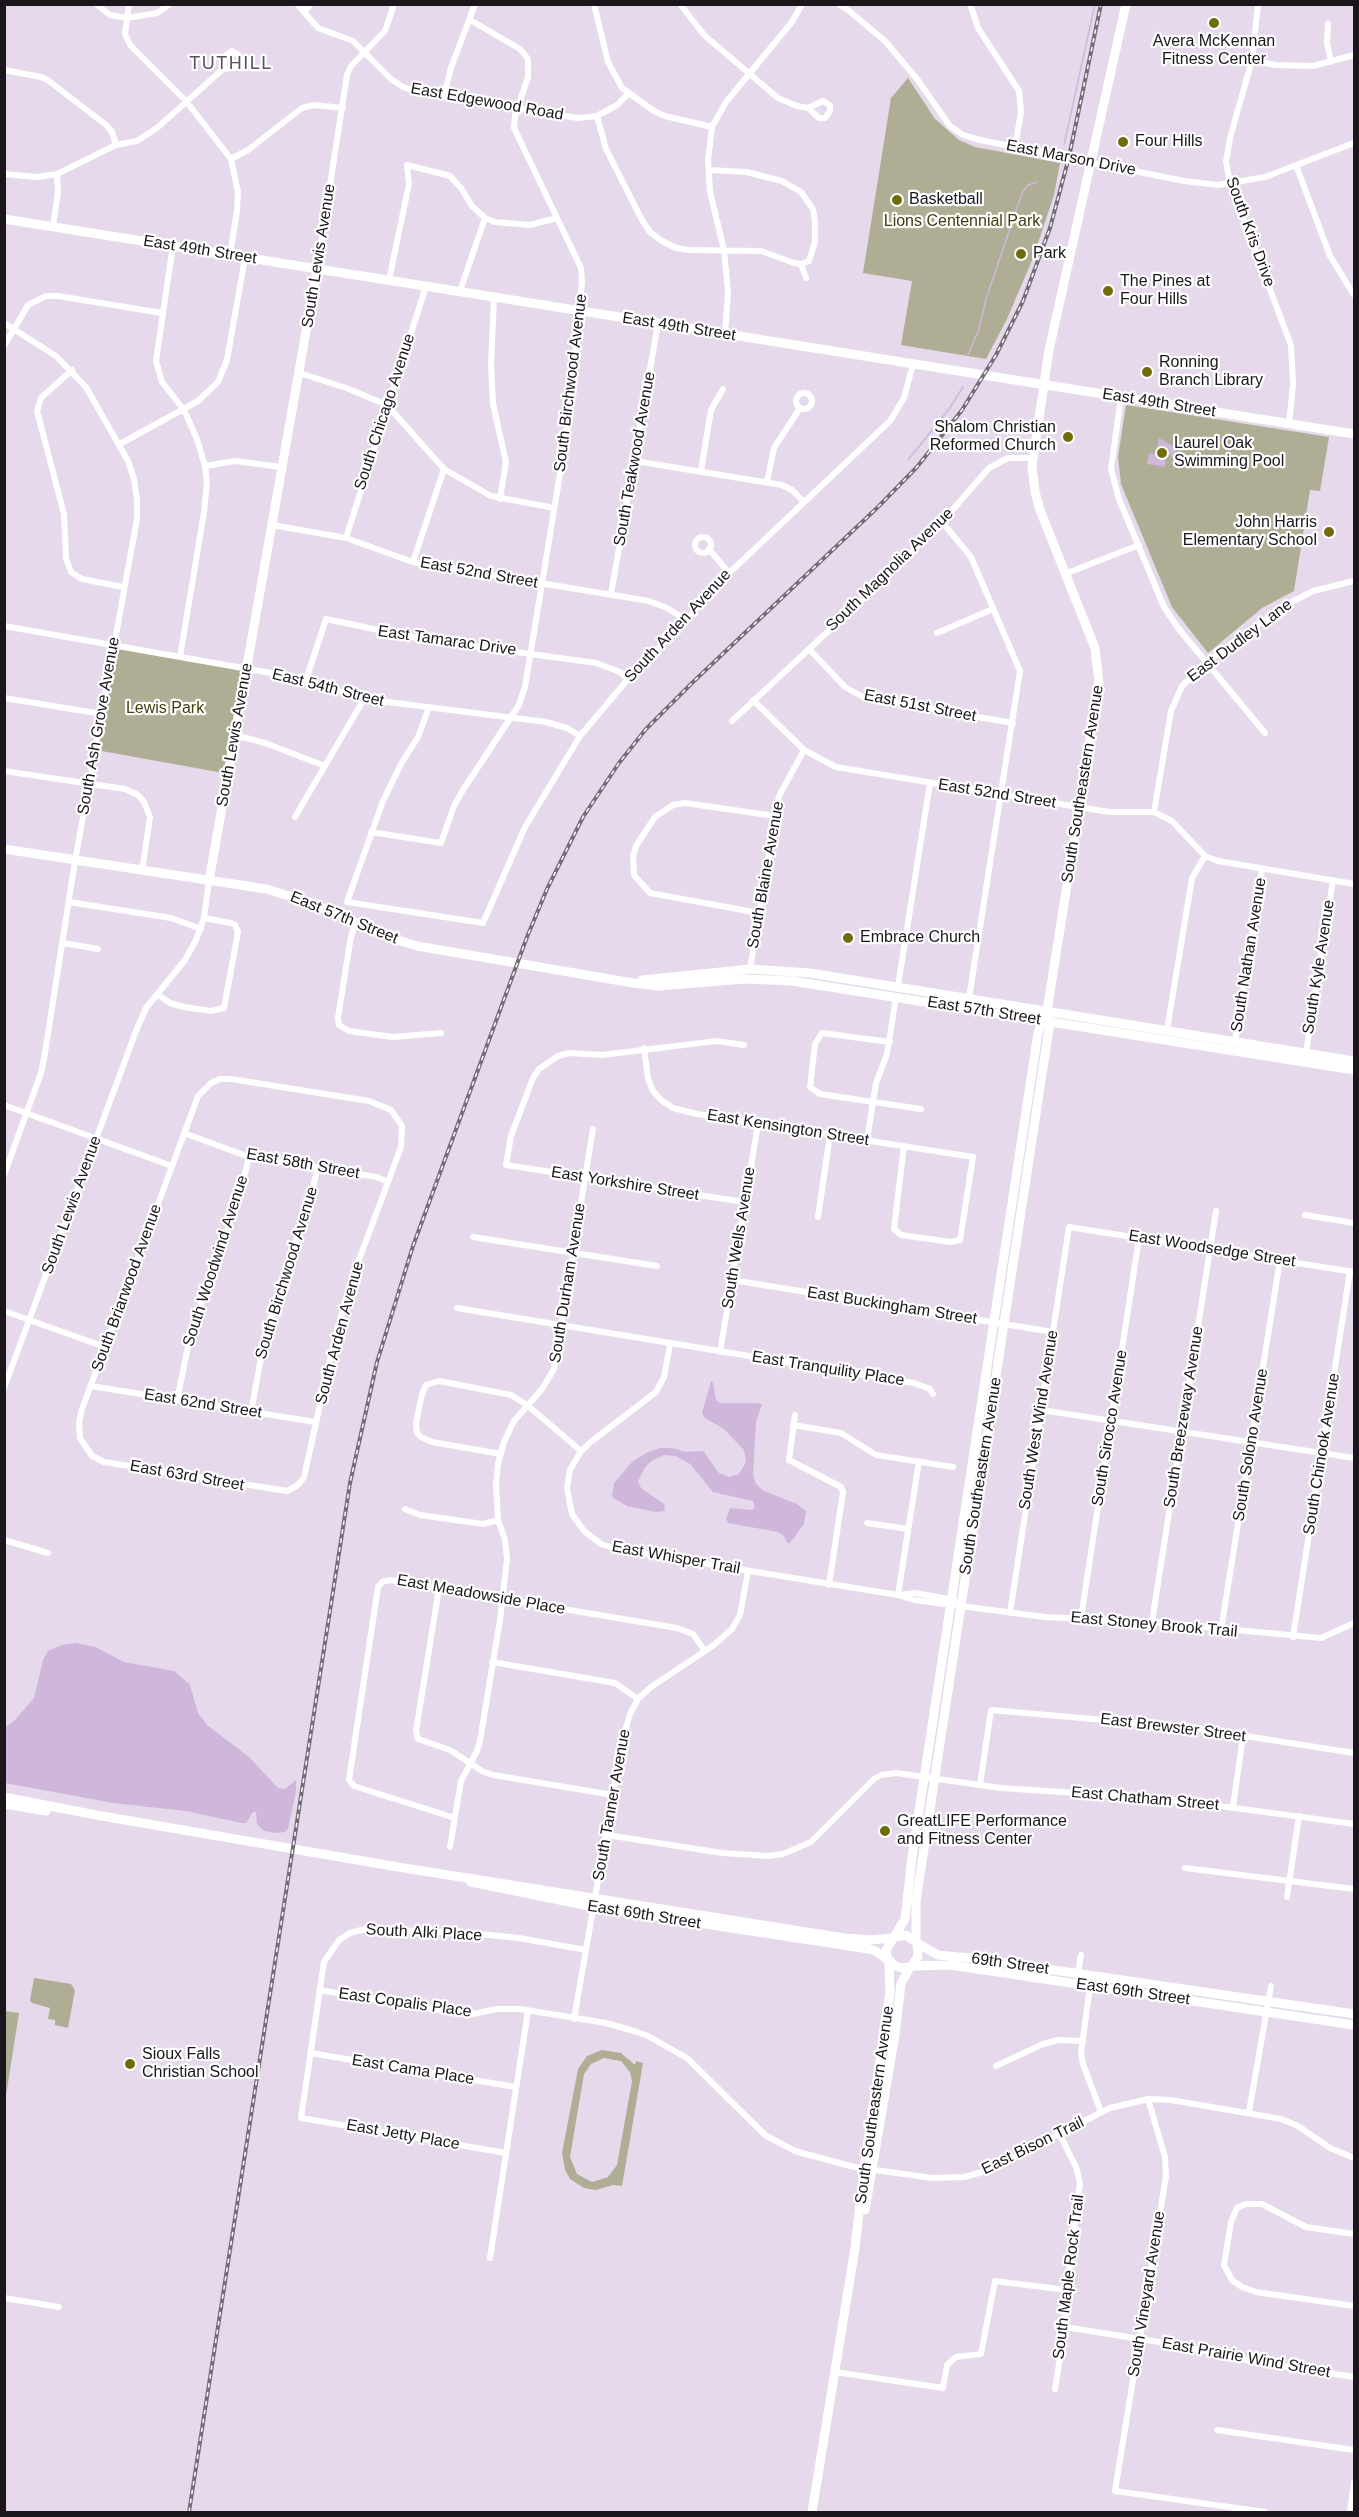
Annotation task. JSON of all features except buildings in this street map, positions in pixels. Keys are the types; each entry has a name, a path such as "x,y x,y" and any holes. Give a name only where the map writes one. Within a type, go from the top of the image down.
{"main road":[{"name":"South Southeastern Avenue","path":"894,1937 905,1919 994,1323 1098,698 1099,671 1095,648 1036,499 1032,458 1043,384 1125,4"},
{"name":"East 49th Street","path":"4,219 1354,434"},
{"name":"South Lewis Avenue","path":"209,881 317,269"},
{"name":"East 57th Street","path":"4,849 275,891 319,905 388,936 417,946 529,966 658,986 769,979 1354,1070"},
{"name":"East 57th Street","path":"611,978 650,979 750,969 801,972 1354,1060"},
{"path":"830,987 889,990 898,986"},
{"name":"South Southeastern Avenue","path":"917,1942 914,1919 916,1901 1005,1325 1045,1021"},
{"name":"East 69th Street","path":"4,1797 398,1867 594,1907 828,1945 869,1949 876,1951 889,1961"},
{"name":"East 69th Street","path":"4,1804 61,1813 96,1815"},
{"name":"East 69th Street","path":"398,1867 852,1939 870,1940 894,1937"},
{"path":"906,1935 917,1942 919,1954 911,1966 898,1968 889,1961 886,1950 894,1937 906,1935"},
{"name":"69th Street","path":"917,1942 938,1955 1078,1973 1267,2007 1354,2014"},
{"name":"South Southeastern Avenue","path":"868,2169 890,1993 889,1961"},
{"name":"East 69th Street","path":"911,1966 940,1964 1090,1986 1267,2007 1354,2025"},
{"name":"South Southeastern Avenue","path":"812,2512 868,2169 895,2035 901,1984 911,1966"},
{"path":"999,1972 1023,1971 1072,1978 1078,1973"},
{"path":"1090,1986 1098,1982 1142,1987 1160,1986"}],"street":[{"path":"96,4 110,15 127,18 157,13 170,4"},
{"path":"129,4 125,34 129,45 186,101 231,159 238,192 230,255"},
{"name":"East Edgewood Road","path":"297,4 318,28 345,36 366,52 391,79 403,87 420,93 517,109 571,117 597,116"},
{"path":"304,12 311,4"},
{"name":"South Lewis Avenue","path":"317,269 348,71 385,31 394,4"},
{"path":"444,96 451,68 475,4"},
{"path":"594,4 608,62 622,88 665,116 712,127"},
{"path":"680,4 704,35 778,98 808,108"},
{"path":"725,335 728,292 724,250 710,192 708,148 712,127 726,102 792,22 802,4"},
{"name":"East Marson Drive","path":"838,4 885,41 917,79 950,126 973,138 1184,181 1230,184 1265,177 1354,143"},
{"path":"970,4 978,28 1019,91 1021,112 1015,147"},
{"name":"South Kris Drive","path":"1258,4 1252,60 1226,162 1230,184 1291,345 1293,384 1289,424"},
{"name":"South Birchwood Avenue","path":"371,832 441,843 454,806 463,790 513,718 523,696 569,423 582,282 581,268 516,135 514,123 529,68 525,54 470,20"},
{"path":"1328,24 1327,43 1331,62"},
{"path":"1252,60 1295,66 1331,62 1354,55"},
{"path":"4,174 37,177 57,174 116,145 145,137 223,69"},
{"path":"4,70 50,81 106,125 112,132 116,145"},
{"path":"629,93 617,105 597,116 606,150 650,232 676,248 760,251 801,264"},
{"path":"231,159 248,150 302,108 314,105 343,108"},
{"path":"389,280 409,184 406,165 450,176 461,188 472,207 485,218 507,224 530,225 557,218"},
{"path":"1296,165 1330,256 1354,295"},
{"path":"709,170 746,172 783,181 801,192 813,209 815,233 812,257 801,264"},
{"path":"53,226 58,192 57,174"},
{"path":"459,291 485,218"},
{"path":"173,245 156,354 157,369 165,386 184,410 197,439 205,466 207,498 180,657"},
{"path":"120,444 184,410 212,390 225,368 245,258"},
{"path":"801,264 806,278"},
{"name":"South Chicago Avenue","path":"346,538 426,286"},
{"path":"4,346 28,305 46,296 162,313"},
{"path":"494,297 492,396 506,462 500,499"},
{"name":"South Ash Grove Avenue","path":"4,323 43,346 72,370 90,393 120,444 132,471 137,500 136,519 75,861 41,1073 4,1176"},
{"name":"South Teakwood Avenue","path":"611,594 658,324"},
{"name":"South Arden Avenue","path":"483,923 525,827 545,789 580,736 628,679 686,620 728,572 890,421 904,398 913,364"},
{"path":"72,370 40,398 37,411 64,514 66,558 72,573 82,579 123,587"},
{"path":"300,373 349,389 387,405 444,469 500,499 554,508"},
{"path":"701,471 711,410 723,388"},
{"path":"1120,397 1111,470 1119,499 1164,607 1178,628 1265,733"},
{"path":"767,482 774,448 800,408"},
{"name":"South Magnolia Avenue","path":"732,721 942,522 996,462 1008,458 1032,458"},
{"path":"205,466 235,460 281,467"},
{"path":"635,461 767,482 792,490 804,502"},
{"path":"413,562 444,469"},
{"path":"942,522 971,557 1020,671 969,999"},
{"name":"East 52nd Street","path":"272,525 346,538 413,562 658,603 686,620"},
{"path":"1065,574 1138,545"},
{"path":"709,549 728,572"},
{"name":"East Dudley Lane","path":"1154,812 1173,705 1182,686 1207,662 1296,598 1313,591 1354,581"},
{"path":"937,633 993,609"},
{"name":"East Tamarac Drive","path":"306,680 326,619 409,637 596,663 620,672 628,679"},
{"name":"East 54th Street","path":"4,626 306,680 364,699 555,725 567,728 580,736"},
{"name":"East 51st Street","path":"808,649 845,687 863,697 1013,723"},
{"path":"4,698 102,714"},
{"path":"295,817 364,699"},
{"name":"East 52nd Street","path":"753,700 804,750 825,763 849,770 1122,813 1154,812"},
{"path":"371,832 393,779 418,737 429,707"},
{"path":"235,735 265,743 325,766"},
{"name":"South Blaine Avenue","path":"750,969 775,816 782,787 804,750"},
{"path":"4,771 133,792 144,802 150,817 142,871"},
{"path":"898,986 930,783"},
{"path":"759,912 650,893 634,875 633,856 636,846 655,817 673,805 685,803 775,816"},
{"path":"1154,812 1172,821 1205,856 1226,863 1354,884"},
{"name":"East 57th Street","path":"371,832 347,902 483,923"},
{"path":"1167,1030 1192,878 1205,856"},
{"name":"South Nathan Avenue","path":"1235,1042 1262,869"},
{"name":"South Kyle Avenue","path":"1306,1053 1333,880"},
{"name":"South Lewis Avenue","path":"4,1388 136,1031 146,1008 185,960 201,928 209,881"},
{"path":"69,902 171,918 201,928"},
{"path":"157,994 170,1003 184,1007 211,1011 224,1008 238,932 231,922 204,918"},
{"path":"356,922 348,953 338,1018 339,1025 349,1031 393,1038 441,1033"},
{"path":"63,943 98,950"},
{"path":"867,1140 873,1102 890,1042 896,997"},
{"path":"890,1042 825,1032 819,1035 809,1080 811,1089 820,1094 921,1109"},
{"path":"644,1048 717,1041 744,1045"},
{"name":"East Kensington Street","path":"644,1048 648,1079 653,1090 667,1104 686,1112 758,1124 867,1140 973,1157 960,1240 951,1242 901,1235 892,1225 904,1146"},
{"name":"East Yorkshire Street","path":"644,1048 602,1055 569,1053 548,1061 533,1078 511,1136 506,1165 744,1202"},
{"name":"South Arden Avenue","path":"184,1133 202,1089 220,1079 369,1101 392,1110 402,1126 401,1147 353,1276 336,1333 306,1470 298,1485"},
{"path":"4,1105 171,1166"},
{"name":"South Wells Avenue","path":"720,1352 758,1124"},
{"name":"South Durham Avenue","path":"450,1847 461,1781 480,1741 500,1620 507,1559 505,1540 498,1520 496,1484 501,1454 514,1421 542,1389 554,1369 593,1129"},
{"name":"East 58th Street","path":"184,1133 249,1157 377,1177 388,1182"},
{"name":"South Briarwood Avenue","path":"82,1444 79,1422 184,1133"},
{"path":"818,1216 830,1135"},
{"name":"South Woodwind Avenue","path":"177,1400 191,1332 239,1198 249,1157"},
{"name":"South Birchwood Avenue","path":"251,1412 265,1336 310,1202 317,1169"},
{"name":"South Breezeway Avenue","path":"1152,1622 1215,1211"},
{"path":"1305,1215 1354,1223"},
{"name":"East Woodsedge Street","path":"1069,1227 1352,1271"},
{"name":"South West Wind Avenue","path":"1010,1612 1069,1227"},
{"path":"473,1238 657,1266"},
{"name":"South Sirocco Avenue","path":"1081,1618 1139,1238"},
{"name":"South Solono Avenue","path":"1221,1630 1280,1260"},
{"name":"South Chinook Avenue","path":"1293,1637 1352,1271"},
{"name":"East Buckingham Street","path":"732,1280 1053,1332"},
{"name":"East Tranquility Place","path":"457,1308 914,1383 930,1389 933,1394"},
{"path":"4,1311 105,1347"},
{"name":"East Whisper Trail","path":"670,1344 664,1377 656,1392 581,1451 570,1470 567,1495 575,1520 589,1537 612,1548 829,1585 898,1595 915,1593 962,1605"},
{"path":"501,1454 432,1442 421,1437 416,1428 423,1389 429,1383 439,1381 503,1392 527,1405 581,1451"},
{"name":"East 62nd Street","path":"91,1386 315,1422"},
{"path":"1041,1410 1354,1458"},
{"path":"795,1415 788,1458 791,1462 841,1487 843,1492 829,1585"},
{"path":"793,1425 842,1433 876,1455 954,1467"},
{"name":"East 63rd Street","path":"82,1444 92,1456 104,1462 280,1491 287,1491 298,1485"},
{"path":"898,1595 919,1461"},
{"path":"405,1509 420,1515 483,1524 498,1520"},
{"path":"867,1523 908,1529"},
{"path":"4,1540 48,1553"},
{"name":"South Tanner Avenue","path":"574,2019 625,1730 638,1699 651,1687 720,1640 737,1622 742,1608 748,1571"},
{"name":"East Meadowside Place","path":"455,1818 354,1785 349,1780 380,1584 390,1580 684,1629 693,1635 705,1651"},
{"path":"439,1588 416,1736 423,1742 450,1750 482,1772 614,1796"},
{"name":"East Stoney Brook Trail","path":"962,1605 1010,1612 1152,1622 1293,1637 1321,1638 1354,1623"},
{"path":"492,1662 615,1683 638,1699"},
{"name":"East Brewster Street","path":"980,1785 991,1710 1194,1728 1354,1752"},
{"path":"1233,1807 1243,1736"},
{"name":"East Chatham Street","path":"607,1835 722,1853 769,1856 783,1854 811,1842 881,1775 896,1773 980,1785 1233,1807 1354,1824"},
{"path":"1287,1898 1299,1816"},
{"path":"1185,1868 1354,1889"},
{"name":"South Alki Place","path":"301,2118 324,1962 331,1949 343,1937 357,1930 380,1928 519,1938 586,1950"},
{"path":"1078,1973 1081,1955"},
{"path":"1090,1986 1082,2041 1083,2064 1101,2112"},
{"path":"1249,2112 1271,1986"},
{"name":"East Copalis Place","path":"319,1990 468,2015 505,2008 528,2011"},
{"path":"490,2258 528,2011"},
{"name":"East Bison Trail","path":"528,2011 611,2025 654,2039 687,2058 765,2135 812,2157 868,2169 932,2178 963,2177 986,2171 1119,2104 1148,2099 1249,2112 1290,2122 1330,2148 1354,2158"},
{"path":"996,2066 1043,2044 1058,2040 1082,2041"},
{"name":"East Cama Place","path":"309,2053 516,2087"},
{"name":"South Vineyard Avenue","path":"1148,2099 1165,2157 1166,2176 1115,2491 1265,2512"},
{"name":"East Jetty Place","path":"301,2118 506,2153"},
{"name":"South Maple Rock Trail","path":"1055,2389 1065,2327 1067,2290 1080,2183 1076,2167 1059,2133"},
{"path":"1354,2234 1306,2227 1262,2204 1245,2204 1238,2208 1231,2222 1224,2265 1232,2280 1256,2292 1354,2306"},
{"path":"835,2372 943,2388 947,2365 956,2357 981,2354 995,2281 1067,2290"},
{"path":"4,2298 59,2307"},
{"name":"East Prairie Wind Street","path":"1065,2327 1256,2362 1354,2377"},
{"path":"1217,2430 1354,2450"},
{"path":"1350,2512 1354,2482"}],"green space":[{"name":"Lions Centennial Park","path":"908,78 935,119 959,140 975,147 1060,163 1054,195 1033,258 1007,319 986,359 901,345 912,281 863,273 891,98"},
{"path":"1126,405 1329,437 1320,491 1310,490 1294,591 1262,608 1208,653 1172,607 1121,484 1118,457"},
{"name":"Lewis Park","path":"113,645 247,669 229,774 96,750"},
{"path":"34,1978 71,1984 75,1990 68,2028 55,2025 55,2020 48,2019 50,2008 32,2003 30,2000"},
{"path":"4,2011 19,2013 5,2102"},
{"path":"602,2050 621,2053 635,2065 636,2061 643,2063 622,2186 613,2185 596,2190 584,2188 570,2179 565,2170 562,2153 578,2069 587,2056","holes":["604,2058 621,2061 630,2072 632,2081 617,2165 608,2177 592,2182 577,2174 570,2157 584,2074 591,2064"]}],"shaded area":[{"name":"Laurel Oak Swimming Pool","path":"1159,438 1173,446 1178,457 1178,466 1173,465 1174,460 1168,452 1164,456 1165,467 1147,464 1149,453 1156,454"},
{"path":"711,1381 716,1400 720,1403 762,1404 756,1422 753,1475 756,1484 764,1491 797,1504 806,1511 804,1524 790,1543 787,1543 784,1536 778,1532 728,1523 726,1519 730,1508 752,1510 755,1507 753,1501 713,1492 690,1464 676,1456 664,1455 653,1460 645,1467 638,1481 641,1488 664,1504 665,1511 656,1512 627,1506 612,1497 614,1483 632,1462 660,1448 672,1448 685,1452 703,1451 719,1473 729,1477 739,1474 746,1462 744,1450 724,1429 705,1418 702,1413"},
{"path":"76,1643 95,1647 124,1662 174,1671 190,1685 198,1713 207,1725 249,1757 278,1788 285,1789 296,1780 288,1829 285,1832 276,1833 264,1831 257,1824 256,1812 253,1812 246,1823 241,1823 186,1811 113,1803 5,1783 5,1728 34,1698 43,1660 48,1651 62,1645"}],"waterway":[{"path":"1064,145 1095,4"},
{"path":"968,355 979,329 986,299 1022,193 1028,185 1037,182"},
{"path":"908,460 949,409 963,387"}],"railway":[{"path":"189,2512 350,1483 377,1362 413,1246 527,937 547,889 583,817 619,763 646,729 917,467 962,410 996,355 1023,301 1050,228 1069,157 1101,4"}],"place":[{"name":"Avera McKennan Fitness Center","path":"1214,23"},
{"name":"Four Hills","path":"1123,142"},
{"name":"Basketball","path":"897,200"},
{"name":"Park","path":"1021,254"},
{"name":"The Pines at Four Hills","path":"1108,291"},
{"name":"Ronning Branch Library","path":"1147,372"},
{"name":"Shalom Christian Reformed Church","path":"1068,437"},
{"name":"Laurel Oak Swimming Pool","path":"1162,453"},
{"name":"John Harris Elementary School","path":"1329,532"},
{"name":"Embrace Church","path":"848,938"},
{"name":"GreatLIFE Performance and Fitness Center","path":"885,1831"},
{"name":"Sioux Falls Christian School","path":"130,2064"}],"district":[{"name":"TUTHILL","path":"231,64"}]}
